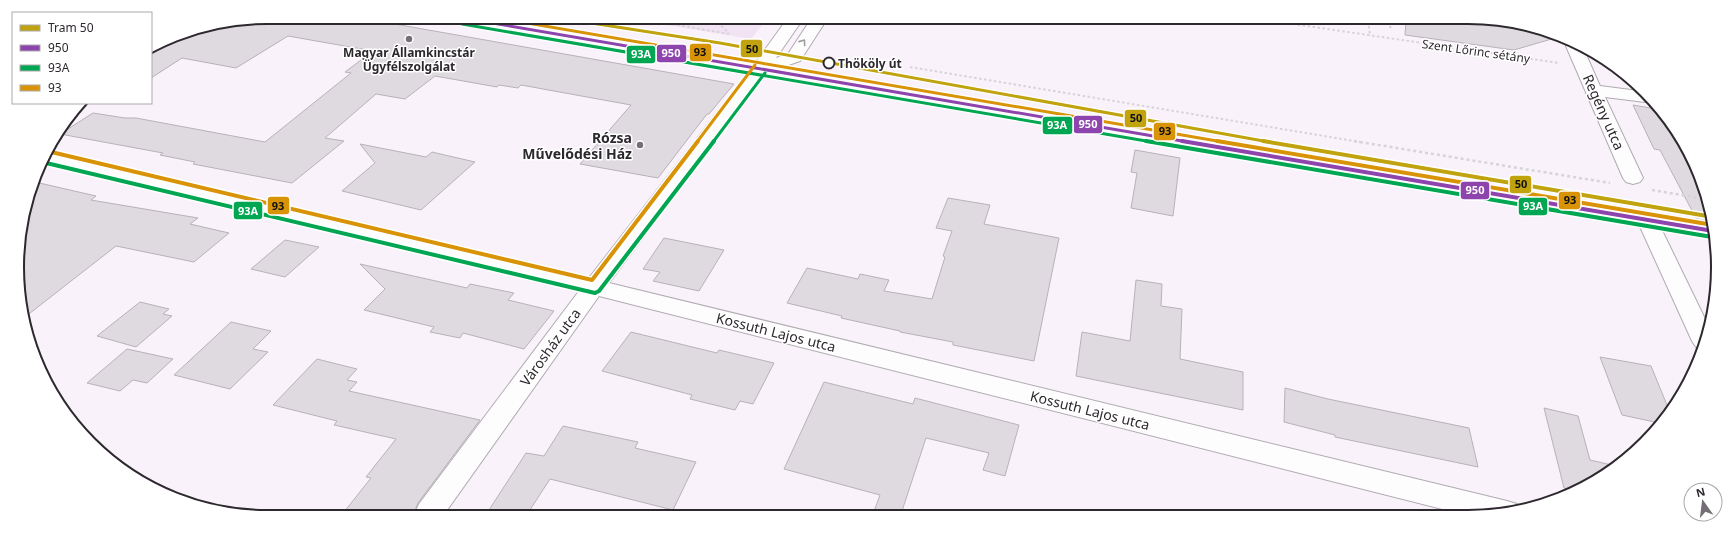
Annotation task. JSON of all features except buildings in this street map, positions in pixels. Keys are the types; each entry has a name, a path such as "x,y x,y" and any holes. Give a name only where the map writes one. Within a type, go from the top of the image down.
{"main road":[{"path":"498,24 1708,231"}],"street":[{"path":"760,69 792,24"},
{"path":"760,69 794,57 817,24"},
{"name":"Regény utca","path":"1575,49 1634,178"},
{"name":"Városház utca","path":"431,510 594,287 760,69"},
{"path":"1595,90 1641,96"},
{"name":"Kossuth Lajos utca","path":"50,158 594,287 1489,509"},
{"path":"1647,220 1701,335"}],"path":[{"path":"672,24 729,34 719,24"},
{"name":"Szent Lőrinc sétány","path":"1294,24 1583,66"},
{"path":"1368,24 1370,35"},
{"path":"1390,24 1391,30"},
{"path":"910,67 1613,184"},
{"path":"1649,190 1701,198"}],"shaded area":[{"path":"660,24 763,24 751,39"}],"tram line":[{"name":"50","path":"598,24 720,43 1177,126 1705,216"}],"transit line":[{"name":"93A","path":"462,24 1709,237"},
{"name":"950","path":"498,24 1708,230"},
{"name":"93","path":"533,24 1707,224"},
{"name":"93","path":"53,152 592,280 755,65"},
{"name":"93A","path":"47,163 595,293 599,291 765,73"}],"place":[{"name":"Magyar Államkincstár Ügyfélszolgálat","path":"409,39"},
{"name":"Thököly út","path":"829,63"},
{"name":"Rózsa Művelődési Ház","path":"640,145"}]}
